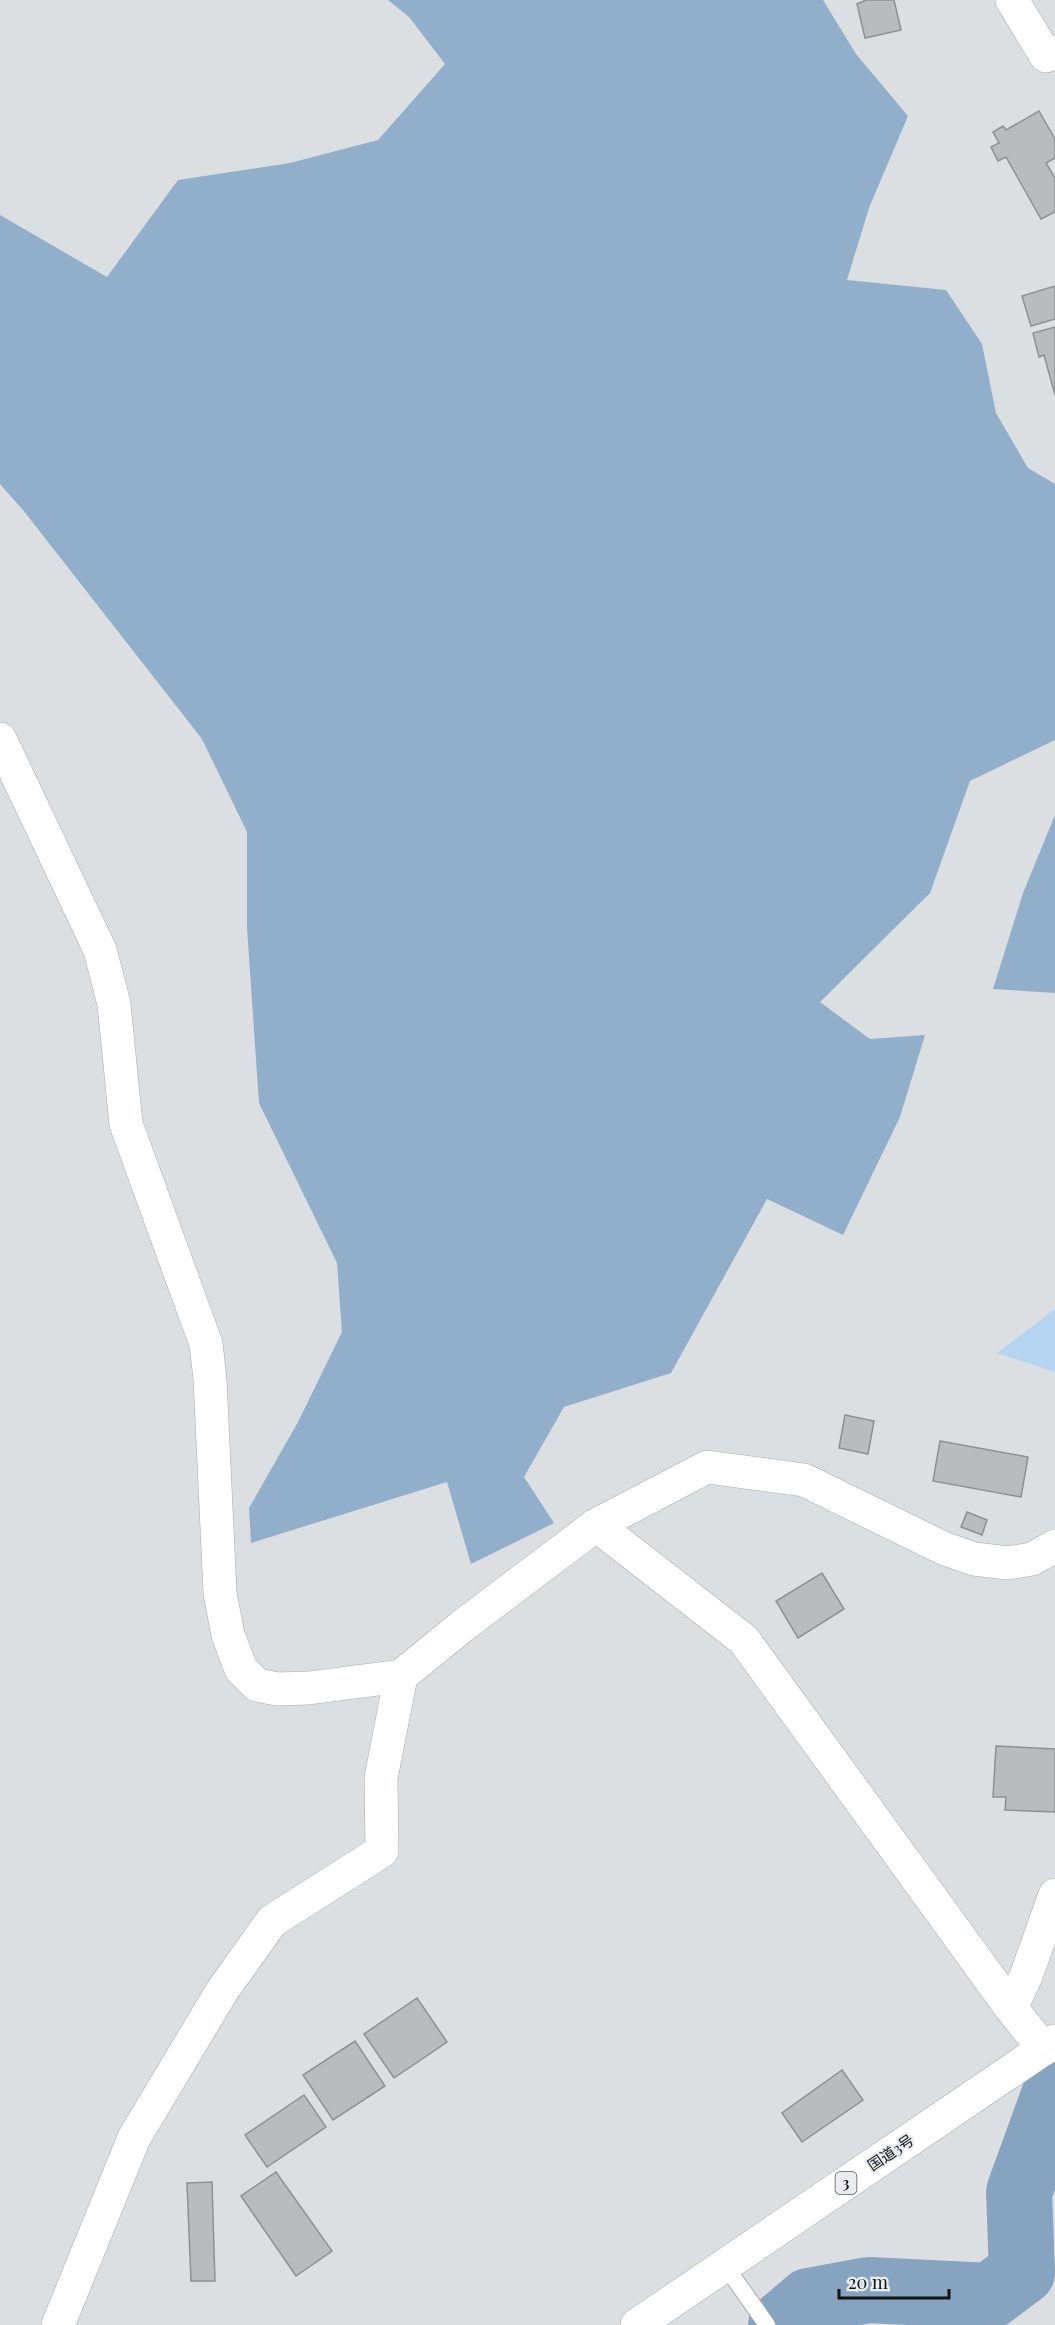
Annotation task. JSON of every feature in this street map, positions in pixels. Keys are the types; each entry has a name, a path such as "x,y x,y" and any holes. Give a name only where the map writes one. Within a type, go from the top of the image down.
{"main road":[{"path":"1012,0 1046,56 1055,52"},
{"path":"0,739 100,950 114,1004 126,1124 206,1344 210,1379 220,1593 228,1635 241,1669 256,1685 277,1689 309,1688 401,1676 461,1627 597,1525 707,1467 804,1480 943,1548 974,1559 1008,1563 1032,1559 1055,1546"},
{"path":"597,1525 744,1640 1011,2008 1049,2045"},
{"path":"58,2325 134,2138 222,1991 272,1921 382,1851 381,1778 401,1676"},
{"path":"1011,2008 1026,1976 1055,1895"},
{"name":"国道3号","path":"637,2325 1049,2045"}],"lane":[{"path":"724,2264 767,2325"}],"shaded area":[{"path":"388,0 823,0 856,54 908,116 869,208 847,280 946,290 982,344 996,413 1028,468 1055,484 1055,740 970,781 930,893 820,1002 870,1039 925,1035 900,1117 843,1235 767,1199 671,1373 564,1407 524,1477 554,1523 471,1564 447,1482 251,1543 249,1508 298,1422 342,1332 337,1263 259,1103 247,928 247,832 202,739 23,510 0,484 0,215 107,277 178,180 290,163 378,140 445,64 409,17"},
{"path":"1055,815 1055,993 993,989 1023,893"},
{"path":"1055,1309 1055,1372 997,1353"}],"building":[{"path":"866,0 894,0 901,30 865,38 857,4"},
{"path":"1039,111 1055,139 1055,158 1046,163 1055,178 1055,212 1041,219 1006,157 998,161 991,147 999,143 993,132 1003,126 1006,130"},
{"path":"1055,286 1055,319 1031,326 1022,296"},
{"path":"1055,327 1055,395 1044,355 1039,357 1033,333"},
{"path":"845,1415 874,1421 868,1454 839,1448"},
{"path":"940,1441 1028,1457 1021,1497 933,1481"},
{"path":"967,1512 987,1520 982,1535 961,1527"},
{"path":"822,1573 844,1609 798,1638 776,1601"},
{"path":"996,1746 1055,1749 1055,1812 1005,1810 1006,1797 993,1797"},
{"path":"417,1998 447,2042 394,2078 364,2034"},
{"path":"355,2041 385,2086 333,2120 303,2075"},
{"path":"842,2070 863,2100 802,2142 782,2113"},
{"path":"304,2095 326,2127 267,2167 245,2135"},
{"path":"276,2172 332,2251 296,2276 241,2196"},
{"path":"212,2182 215,2281 191,2281 187,2183"}],"waterway":[{"path":"781,2325 809,2301 869,2290 990,2296 1022,2272 1019,2192 1055,2093"}]}
